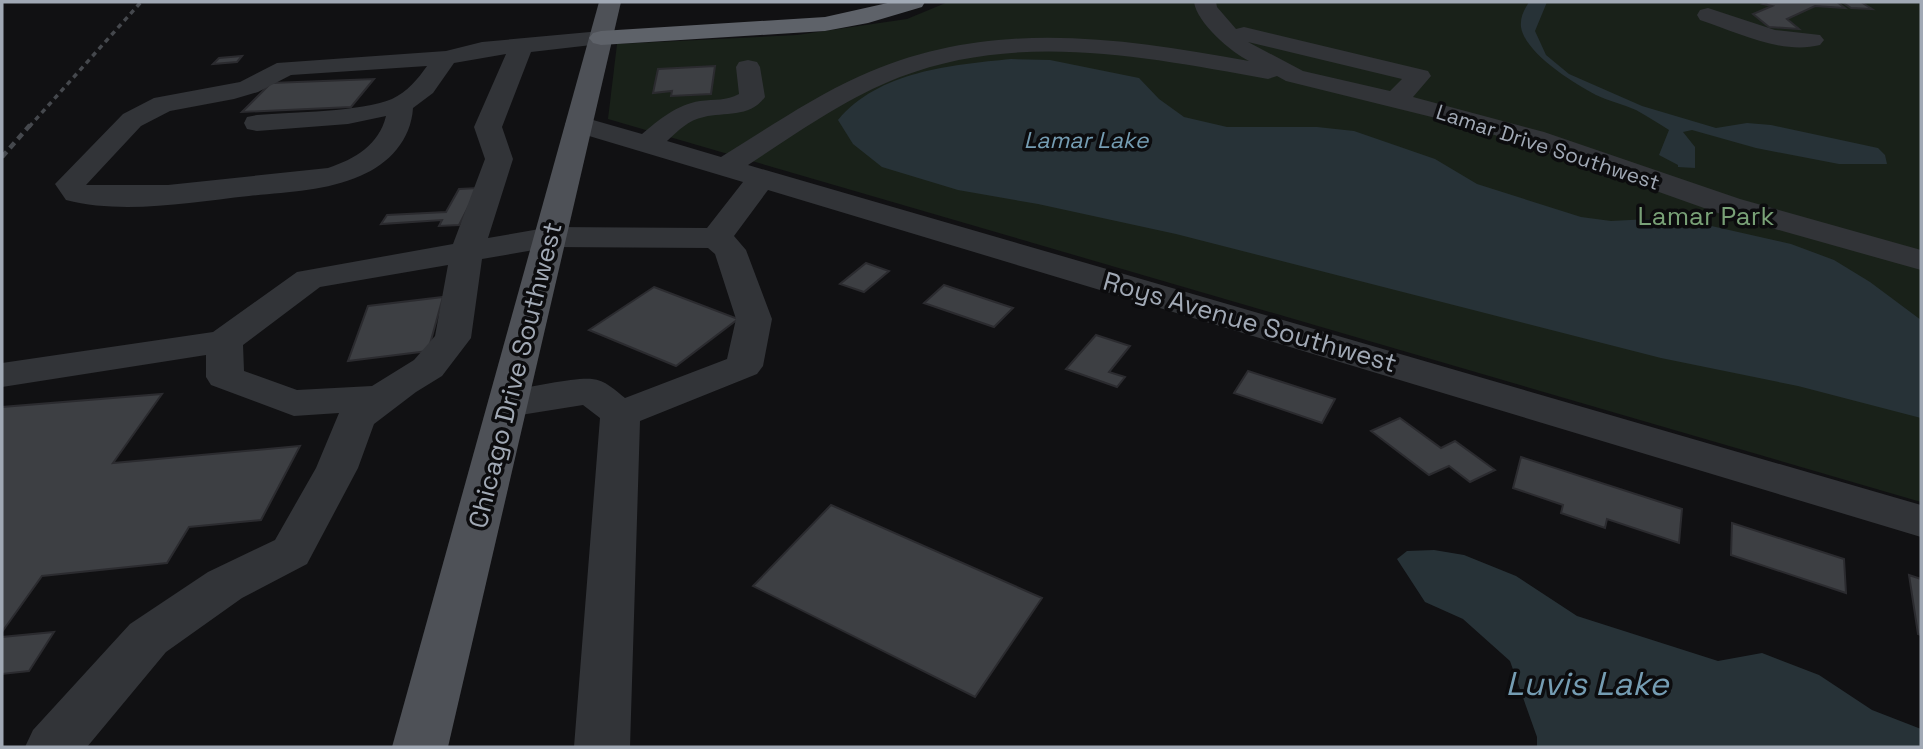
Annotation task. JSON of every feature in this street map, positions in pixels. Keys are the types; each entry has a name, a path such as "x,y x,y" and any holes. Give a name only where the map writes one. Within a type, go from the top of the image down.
{"highway":[{"path":"605,20 825,24 860,18 914,2"}],"main road":[{"name":"Chicago Drive Southwest","path":"420,747 605,20"}],"street":[{"path":"1734,12 1763,24"},
{"path":"1734,12 1772,37 1812,40"},
{"path":"1099,45 1192,17"},
{"name":"Lamar Drive Southwest","path":"1192,17 1225,29 1238,46 1295,76"},
{"path":"400,105 399,125 391,141 361,165 321,179 210,191 109,197 77,194 70,184 131,120 163,104 225,94 249,87 286,68 446,58 482,49 521,46 605,20"},
{"path":"1225,29 1419,76 1395,101"},
{"name":"Lamar Drive Southwest","path":"725,167 821,108 892,71 966,53 1046,45 1099,45 1295,76 1395,101 1534,138 1753,214 1763,197 1919,240 1917,259"},
{"path":"53,747 148,638 225,585 291,552 337,468 356,418 428,368 453,338 467,251 499,159 488,127 521,46"},
{"path":"257,123 348,116 400,105 424,88 446,58"},
{"path":"646,144 680,116 701,109 734,107 752,97 748,67"},
{"name":"Roys Avenue Southwest","path":"579,124 1921,521"},
{"path":"716,238 761,178"},
{"path":"2,375 224,341 309,279 551,237 716,238 730,250 754,319 744,366 620,414"},
{"path":"224,341 225,377 294,403 383,398"},
{"path":"508,404 591,391 620,414"},
{"path":"601,747 620,414"}],"green space":[{"name":"Lamar Park","path":"948,2 1921,2 1921,502 608,119 617,44 797,35 907,19"}],"water":[{"path":"1529,2 1547,2 1535,31 1546,55 1569,74 1642,106 1716,128 1747,123 1771,125 1878,148 1885,155 1887,164 1839,164 1756,148 1692,130 1683,132 1695,147 1695,168 1678,167 1659,155 1669,130 1636,110 1601,97 1575,83 1540,57 1524,37 1521,27 1521,20"},
{"name":"Lamar Lake","path":"1011,59 1050,60 1139,78 1159,99 1184,117 1227,127 1317,127 1354,131 1435,159 1477,184 1581,217 1611,221 1649,219 1693,229 1707,225 1791,244 1834,260 1870,282 1921,320 1921,418 1798,386 1661,358 1176,234 1038,204 958,190 882,167 853,144 838,120 874,91 917,73"},
{"name":"Luvis Lake","path":"1434,550 1464,555 1516,576 1577,616 1718,661 1762,653 1819,675 1872,710 1921,729 1921,747 1537,747 1537,737 1510,661 1463,619 1425,602 1397,559 1407,551"}],"building":[{"path":"1837,2 1845,8 1815,6 1787,19 1799,29 1769,27 1753,14 1772,6 1763,4"},
{"path":"1842,2 1861,2 1872,9 1851,8"},
{"path":"242,56 237,62 213,64 219,58"},
{"path":"715,66 711,94 671,96 672,91 653,93 658,69"},
{"path":"374,79 351,107 242,112 271,83"},
{"path":"478,188 459,225 439,226 442,220 381,224 387,215 446,212 459,189"},
{"path":"866,263 889,271 864,292 840,284"},
{"path":"944,285 1013,308 994,327 924,303"},
{"path":"654,287 738,319 676,366 589,330"},
{"path":"443,297 428,351 348,361 368,306"},
{"path":"1096,335 1130,346 1109,372 1125,377 1117,387 1066,369"},
{"path":"1248,371 1335,399 1322,423 1234,393"},
{"path":"162,394 113,463 300,446 261,520 189,527 167,563 42,576 2,632 2,407"},
{"path":"1400,418 1441,448 1455,441 1495,470 1470,482 1449,466 1429,475 1371,431"},
{"path":"1521,457 1682,509 1679,543 1607,519 1605,528 1561,513 1563,505 1513,488"},
{"path":"831,505 1042,598 975,697 753,586"},
{"path":"1732,523 1844,559 1846,593 1731,555"},
{"path":"1909,575 1921,579 1921,635 1918,634"},
{"path":"54,632 29,671 2,674 2,637"}],"railway":[{"path":"29,127 141,2"},
{"path":"2,157 30,125"}]}
